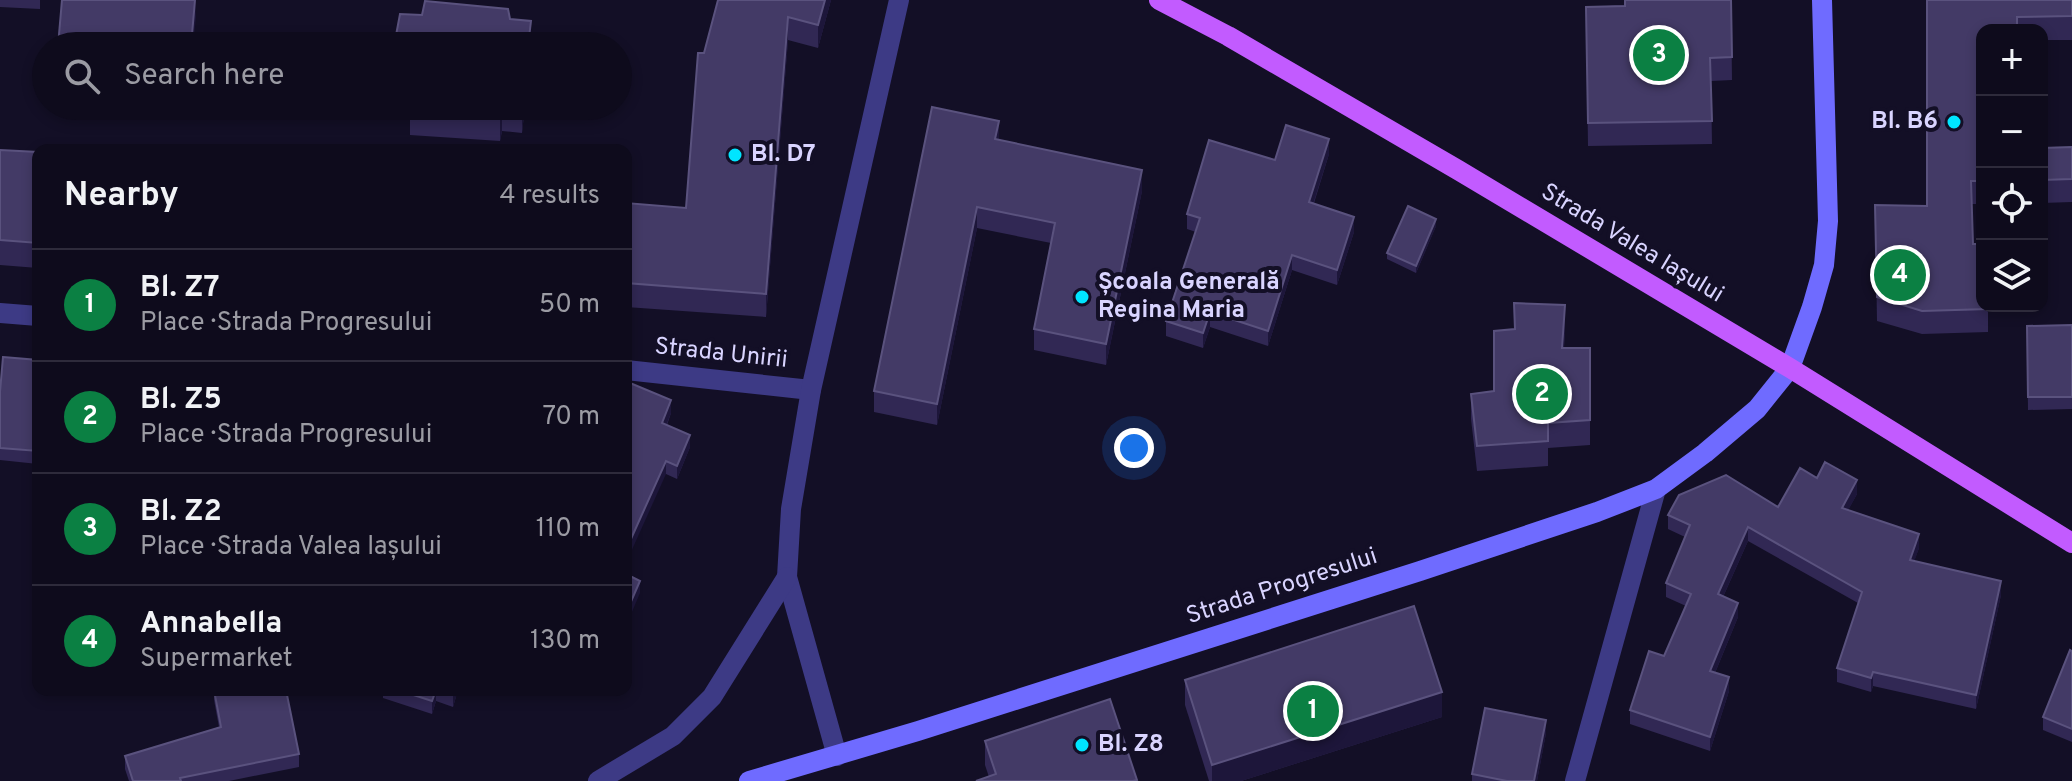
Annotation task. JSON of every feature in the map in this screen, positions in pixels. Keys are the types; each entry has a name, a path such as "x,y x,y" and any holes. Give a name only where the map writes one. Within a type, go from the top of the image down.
{"main road":[{"name":"Strada Valea Iașului","path":"1159,0 1228,36 1444,162 1790,368 2072,543"}],"street":[{"path":"837,756 787,577 791,509 811,390 899,0"},
{"name":"Strada Progresului","path":"749,781 837,756 1404,576 1597,512 1656,489 1757,409 1790,368 1812,307 1824,265 1828,221 1822,0"},
{"path":"0,313 32,316"},
{"name":"Strada Unirii","path":"632,371 811,390"},
{"path":"1575,781 1656,489"},
{"path":"598,781 673,736 712,697 787,577"}],"building":[{"path":"62,0 195,0 192,32 59,32"},
{"name":"Bl. D7","path":"718,0 825,0 818,25 788,17 766,294 632,283 632,204 686,208 698,53 704,53"},
{"path":"1625,0 1731,0 1732,57 1710,58 1712,121 1588,123 1586,7 1625,6"},
{"path":"1927,0 2072,0 2072,16 2017,17 2017,24 1976,24 1976,181 1971,181 1973,244 1976,244 1976,309 1922,311 1877,297 1875,205 1927,206"},
{"path":"425,1 508,9 510,19 531,21 530,32 397,32 400,14 422,15"},
{"name":"Școala Generală Regina Maria","path":"932,107 999,121 995,139 1142,170 1106,344 1034,329 1055,223 977,207 937,404 874,391"},
{"path":"1286,125 1329,139 1309,202 1354,217 1337,270 1292,255 1268,331 1210,312 1203,333 1166,321 1200,218 1187,214 1209,140 1275,160"},
{"path":"2072,147 2072,179 2048,180 2048,148"},
{"path":"0,150 32,152 32,243 0,240"},
{"path":"1408,206 1436,219 1416,266 1387,253"},
{"path":"1514,303 1565,305 1562,348 1590,348 1590,420 1548,423 1548,441 1477,446 1471,394 1494,391 1494,331 1515,329"},
{"path":"2072,325 2072,397 2028,397 2027,326"},
{"path":"3,357 32,359 32,451 0,448"},
{"path":"632,384 671,400 662,423 690,435 677,466 666,461 632,537"},
{"path":"1825,462 1857,480 1842,508 1919,534 1910,560 2001,581 1976,695 1873,672 1871,678 1837,668 1862,592 1748,527 1718,594 1738,603 1710,671 1729,677 1710,737 1630,710 1649,651 1664,656 1691,594 1666,583 1690,525 1668,515 1679,495 1726,475 1778,507 1800,468 1817,478"},
{"path":"632,577 640,581 632,599"},
{"path":"1414,606 1442,692 1212,765 1185,680"},
{"path":"2072,651 2072,729 2043,717"},
{"path":"215,696 287,696 299,754 180,778 181,781 133,781 125,756 221,727"},
{"path":"417,696 434,696 432,701"},
{"path":"1110,699 1137,780 976,781 996,774 985,741"},
{"path":"1485,708 1546,720 1534,781 1507,781 1472,774"}],"place":[{"name":"Bl. Z2","path":"1659,55"},
{"name":"Bl. B6","path":"1954,122"},
{"name":"Bl. D7","path":"735,155"},
{"name":"Annabella","path":"1900,275"},
{"name":"Școala Generală Regina Maria","path":"1082,297"},
{"name":"Bl. Z5","path":"1542,394"},
{"name":"Bl. Z7","path":"1313,711"},
{"name":"Bl. Z8","path":"1082,745"}]}
